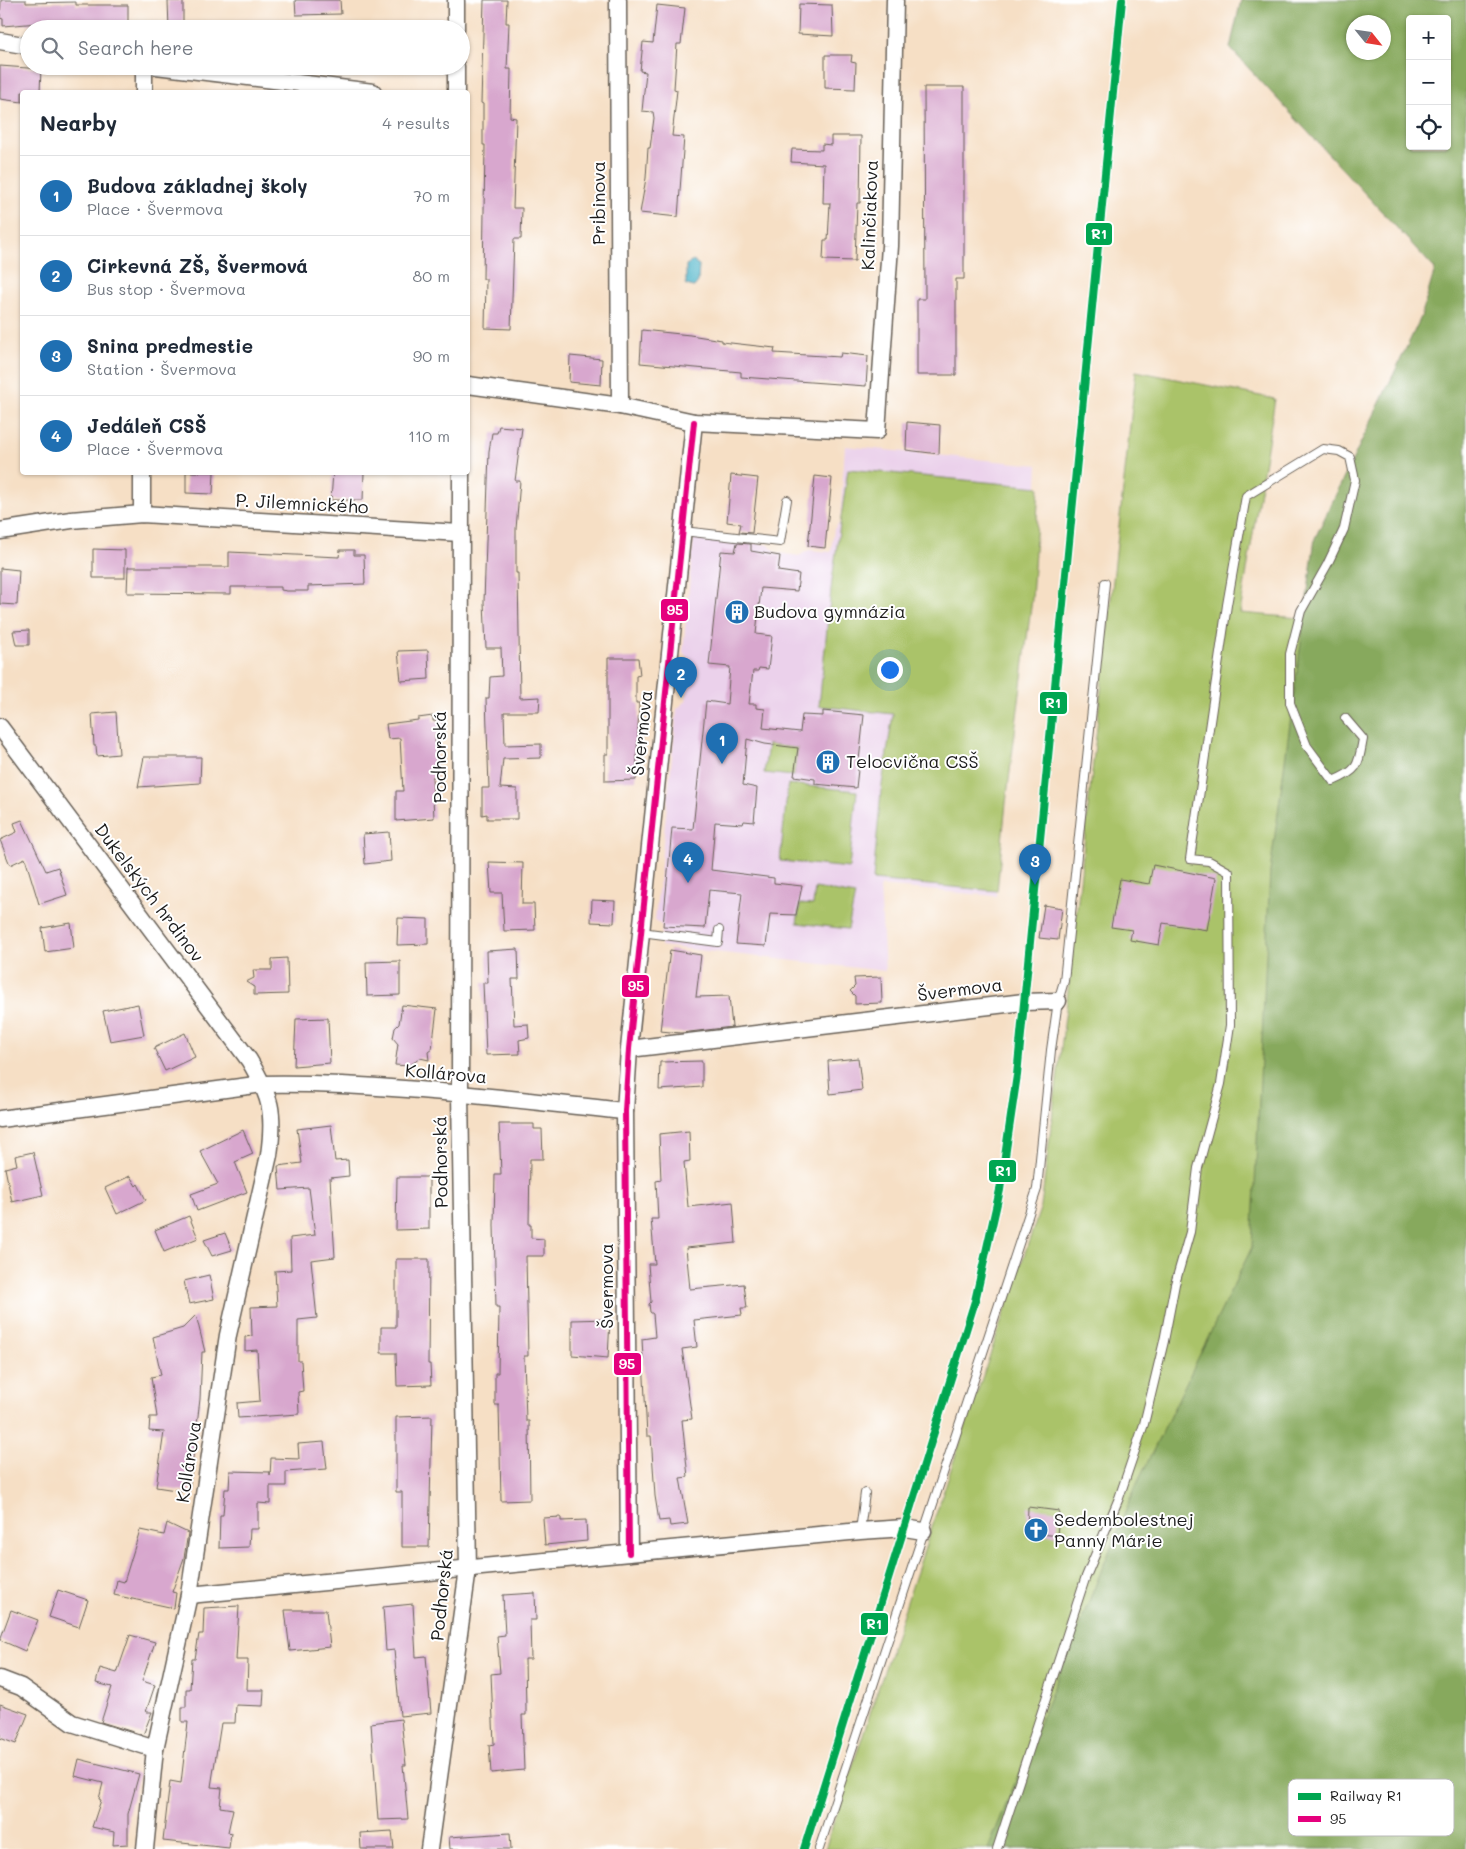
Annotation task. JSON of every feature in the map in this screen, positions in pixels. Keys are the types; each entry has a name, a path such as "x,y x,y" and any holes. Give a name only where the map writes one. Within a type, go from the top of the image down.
{"street":[{"path":"456,0 456,20"},
{"name":"Pribinova","path":"618,0 620,406"},
{"name":"Kalinčiakova","path":"694,422 877,431 890,246 895,0"},
{"path":"0,41 20,44"},
{"path":"144,75 144,90"},
{"path":"231,75 356,90"},
{"path":"456,75 456,90"},
{"path":"470,385 620,406 694,422"},
{"name":"Švermova","path":"629,1553 625,1111 629,1049 694,422"},
{"path":"142,475 142,514"},
{"name":"Podhorská","path":"430,1849 468,1569 460,1094 460,475"},
{"name":"P. Jilemnického","path":"0,531 71,520 142,514 460,533"},
{"name":"Dukelských hrdinov","path":"0,727 249,1060 263,1084"},
{"name":"Švermova","path":"629,1049 1024,1002 1058,1001"},
{"name":"Kollárova","path":"0,1119 263,1084 294,1083 460,1094 625,1111"},
{"name":"Kollárova","path":"145,1849 155,1749 188,1595 228,1335 269,1155 273,1128 271,1105 263,1084"},
{"path":"188,1595 860,1531 906,1528 923,1531"},
{"path":"0,1679 21,1687 72,1723 155,1749"}],"lane":[{"path":"997,1849 1085,1579 1119,1498 1144,1424 1190,1232 1198,1168 1221,1084 1230,1025 1229,872 1209,861 1190,859 1224,624 1246,496 1323,449 1339,451 1350,457 1355,480 1354,491 1344,529 1327,565 1300,611 1290,654 1290,703 1307,746 1333,781 1352,773 1359,758 1363,739 1345,718"},
{"path":"683,531 780,542 787,500"},
{"path":"819,1849 1037,1190 1051,1050 1058,1001 1064,981 1105,583"},
{"path":"641,932 718,942 719,930"},
{"path":"860,1531 865,1493"}],"shaded area":[{"path":"845,446 1038,465 1031,594 1004,801 996,896 880,886 885,971 661,946 662,926 655,920 677,709 686,701 691,662 683,652 694,534 769,545 777,553 799,556 809,550 831,552 834,529 840,522"}],"green space":[{"path":"1241,0 1466,0 1466,1849 988,1849 1136,1486 1252,1247 1270,872 1315,538 1421,317 1435,269 1230,48"},
{"path":"1136,371 1275,399 1240,613 1407,627 1281,1308 1015,1849 825,1849 953,1463 1041,1206 1066,1009"},
{"path":"848,469 1039,487 1032,599 1006,803 997,891 873,880 881,791 893,714 819,706 832,580"},
{"path":"768,744 798,748 794,776 764,773"},
{"path":"788,784 857,791 849,868 780,861"},
{"path":"815,888 855,895 848,929 797,923 800,904 813,905"}],"water":[{"path":"693,261 699,265 698,282 694,287 686,285 686,265"}],"building":[{"path":"1,0 26,0 26,3 76,2 76,5 128,5 128,20 20,20 20,25 3,26 3,19 0,18"},
{"path":"295,0 340,0 341,14 296,15"},
{"path":"484,0 507,0 506,23 509,23 507,69 511,69 510,117 516,118 513,208 522,208 521,239 514,239 511,329 485,328 486,279 483,279 485,145 483,145 483,104 481,103"},
{"path":"168,1 183,1 183,20 169,20"},
{"path":"799,4 832,5 833,36 798,34"},
{"path":"657,5 685,8 681,44 677,44 674,89 677,90 672,136 684,137 678,217 640,213 646,178 648,148 650,148 654,118 653,112 642,111 646,72 640,71 643,42 653,43"},
{"path":"825,55 852,55 851,62 856,63 855,89 825,88"},
{"path":"0,66 20,67 20,75 41,75 40,90 20,90 20,102 0,99"},
{"path":"924,87 964,87 964,279 956,279 956,375 917,375 917,299 925,299"},
{"path":"831,136 861,136 860,203 857,203 855,261 823,260 824,240 828,240 830,203 823,203 824,164 791,162 792,149 822,150 822,144 831,145"},
{"path":"642,330 775,348 774,353 840,357 841,353 868,356 866,386 741,377 741,372 640,363"},
{"path":"570,356 602,359 601,385 569,382"},
{"path":"907,422 940,425 939,454 906,450"},
{"path":"499,426 522,428 515,481 520,481 516,529 516,573 518,573 520,698 540,697 539,712 504,712 505,745 541,744 541,758 503,759 500,788 517,789 517,819 487,819 487,814 482,815 482,788 489,788 486,698 489,698 490,677 502,676 501,648 486,648 484,602 489,451 492,433 497,433"},
{"path":"186,475 214,475 213,494 186,493"},
{"path":"333,475 364,475 363,500 331,500"},
{"path":"731,475 758,478 752,533 739,532 741,524 727,522"},
{"path":"815,476 832,478 825,548 808,546"},
{"path":"737,543 751,544 751,551 780,556 778,571 799,574 797,591 761,588 756,634 772,636 768,669 759,668 758,671 753,671 749,704 756,704 756,708 765,709 763,728 800,732 802,715 823,716 823,711 864,715 856,788 815,784 815,779 794,776 798,748 765,744 747,739 743,785 757,788 754,822 744,821 743,824 715,822 711,870 774,878 774,883 802,886 796,915 770,914 766,946 736,944 742,893 709,890 705,928 663,926 672,828 693,829 706,701 727,704 730,667 709,665 721,551 735,552"},
{"path":"93,549 125,550 125,578 93,578"},
{"path":"340,550 354,550 354,555 364,555 365,584 308,586 308,591 287,591 281,590 281,587 231,587 231,594 127,593 128,567 229,567 229,552 339,557"},
{"path":"0,568 19,570 17,605 0,604"},
{"path":"29,630 29,645 16,645 13,631"},
{"path":"428,650 429,679 401,681 398,651"},
{"path":"608,658 638,658 640,675 636,676 636,703 639,703 636,780 605,781 605,754 608,754"},
{"path":"116,712 119,754 97,756 96,746 94,746 92,714"},
{"path":"433,716 433,721 443,721 444,734 435,735 437,777 432,777 434,818 396,821 396,791 403,791 400,738 388,739 386,724"},
{"path":"144,757 201,757 200,783 138,787"},
{"path":"22,820 46,871 58,867 67,895 39,904 25,858 10,865 0,840 17,832 14,823"},
{"path":"389,832 391,861 365,864 363,834"},
{"path":"489,862 523,863 522,904 534,904 535,930 504,931 502,893 491,893"},
{"path":"1153,865 1216,878 1207,930 1163,923 1159,945 1130,940 1132,930 1111,927 1120,879 1149,884"},
{"path":"592,900 615,901 614,923 591,922"},
{"path":"1044,905 1062,908 1058,940 1039,938"},
{"path":"398,918 428,919 428,944 397,945"},
{"path":"71,923 74,948 45,952 42,928"},
{"path":"518,949 519,979 512,979 514,1025 528,1024 529,1038 519,1040 520,1054 486,1055 483,983 488,983 487,951"},
{"path":"670,950 701,955 696,997 729,996 732,1027 681,1033 660,1031"},
{"path":"287,958 288,994 254,995 254,987 246,982 254,978 253,970 272,970 272,959"},
{"path":"400,961 400,995 367,996 366,962"},
{"path":"881,977 882,1003 855,1004 855,996 850,991 855,986 854,978"},
{"path":"138,1004 144,1035 110,1041 103,1011"},
{"path":"402,1005 437,1009 432,1049 428,1052 429,1060 420,1058 409,1066 395,1065 398,1044 393,1038 395,1028 399,1024"},
{"path":"328,1018 330,1063 294,1066 296,1019"},
{"path":"185,1033 195,1057 165,1071 154,1048"},
{"path":"858,1058 862,1090 830,1094 828,1061"},
{"path":"702,1061 702,1087 659,1090 660,1062"},
{"path":"499,1124 534,1124 534,1129 542,1129 543,1159 530,1159 529,1225 531,1225 531,1238 544,1239 544,1256 526,1256 528,1356 524,1356 526,1421 529,1421 530,1500 501,1501 499,1405 495,1405 495,1373 498,1373 499,1307 496,1307 494,1225 495,1174 501,1174"},
{"path":"331,1125 335,1161 348,1160 349,1176 330,1178 335,1257 311,1260 317,1318 298,1320 298,1361 301,1361 303,1391 298,1392 299,1414 238,1418 237,1403 260,1401 257,1350 245,1351 245,1337 252,1336 251,1307 277,1306 275,1271 291,1270 290,1238 315,1235 309,1188 280,1190 278,1166 302,1163 297,1129"},
{"path":"243,1130 253,1154 235,1162 247,1192 197,1211 191,1194 218,1184 200,1151"},
{"path":"689,1131 690,1161 684,1162 688,1207 733,1202 736,1243 686,1248 690,1289 744,1284 747,1308 741,1308 742,1315 694,1320 697,1347 682,1349 692,1419 682,1420 688,1477 680,1478 688,1524 670,1526 669,1520 659,1521 655,1496 651,1436 647,1436 642,1339 655,1337 653,1314 650,1312 649,1304 651,1302 648,1264 655,1264 651,1219 658,1219 656,1181 661,1180 659,1134"},
{"path":"33,1152 43,1195 12,1202 5,1168 17,1165 15,1156"},
{"path":"130,1176 136,1186 138,1184 146,1200 117,1214 105,1188"},
{"path":"397,1177 429,1177 429,1229 396,1230"},
{"path":"189,1216 198,1238 164,1252 155,1230"},
{"path":"225,1233 232,1250 212,1256 204,1240"},
{"path":"396,1259 429,1259 428,1364 430,1364 431,1385 397,1386 396,1353 381,1353 381,1327 396,1327"},
{"path":"209,1275 214,1299 189,1304 184,1281"},
{"path":"196,1315 205,1352 202,1352 200,1399 189,1492 156,1487 164,1432 149,1431 150,1417 157,1417 151,1377 161,1375 153,1337 183,1328"},
{"path":"610,1319 608,1358 572,1355 572,1320"},
{"path":"432,1416 429,1547 402,1547 402,1492 396,1492 396,1417"},
{"path":"324,1442 327,1469 286,1472 286,1486 270,1486 270,1504 258,1503 258,1529 250,1529 249,1547 219,1548 220,1515 223,1515 225,1489 229,1489 230,1471 270,1472 270,1476 271,1458 299,1459 298,1444"},
{"name":"Sedembolestnej Panny Márie","path":"1028,1507 1059,1511 1057,1536 1027,1532"},
{"path":"561,1517 561,1521 586,1520 587,1541 545,1545 543,1518"},
{"path":"167,1523 188,1533 184,1558 172,1592 176,1593 174,1608 114,1595 117,1580 124,1582 140,1530 164,1535"},
{"path":"58,1590 88,1600 79,1627 49,1617"},
{"path":"535,1593 536,1620 530,1620 531,1659 525,1659 526,1715 522,1715 524,1770 491,1773 489,1745 494,1744 491,1674 500,1673 497,1636 505,1635 503,1595"},
{"path":"413,1604 416,1657 426,1656 431,1713 400,1716 394,1650 386,1651 383,1607"},
{"path":"239,1606 236,1660 248,1660 247,1690 264,1690 263,1706 236,1705 235,1723 221,1723 211,1787 222,1788 220,1807 233,1809 228,1832 231,1833 229,1848 163,1841 170,1781 181,1783 188,1722 182,1722 182,1707 186,1707 186,1689 190,1689 192,1659 195,1659 199,1634 203,1634 204,1608"},
{"path":"11,1610 38,1620 25,1651 0,1640"},
{"path":"285,1610 326,1610 330,1647 290,1651"},
{"path":"130,1635 155,1642 142,1681 155,1685 146,1712 152,1712 143,1735 101,1722 112,1687 96,1683 100,1668 117,1673"},
{"path":"0,1704 28,1714 16,1744 0,1738"},
{"path":"401,1719 406,1765 403,1765 408,1819 378,1820 371,1723"},
{"path":"79,1759 139,1774 128,1814 128,1844 113,1845 114,1832 92,1827 101,1800 99,1799 103,1783 75,1776"},
{"path":"392,1831 394,1849 361,1849 360,1833"},
{"path":"510,1833 511,1849 450,1849 449,1837"}],"rail line":[{"name":"R1","path":"804,1849 975,1301 1000,1190 1017,1075 1122,0"}],"transit line":[{"name":"95","path":"629,1553 625,1111 629,1049 694,422"}],"place":[{"name":"Budova gymnázia","path":"737,612"},
{"name":"Cirkevná ZŠ, Švermová","path":"681,698"},
{"name":"Telocvična CSŠ","path":"828,762"},
{"name":"Budova základnej školy","path":"722,764"},
{"name":"Jedáleň CSŠ","path":"688,883"},
{"name":"Snina predmestie","path":"1035,885"},
{"name":"Sedembolestnej Panny Márie","path":"1036,1530"}]}
